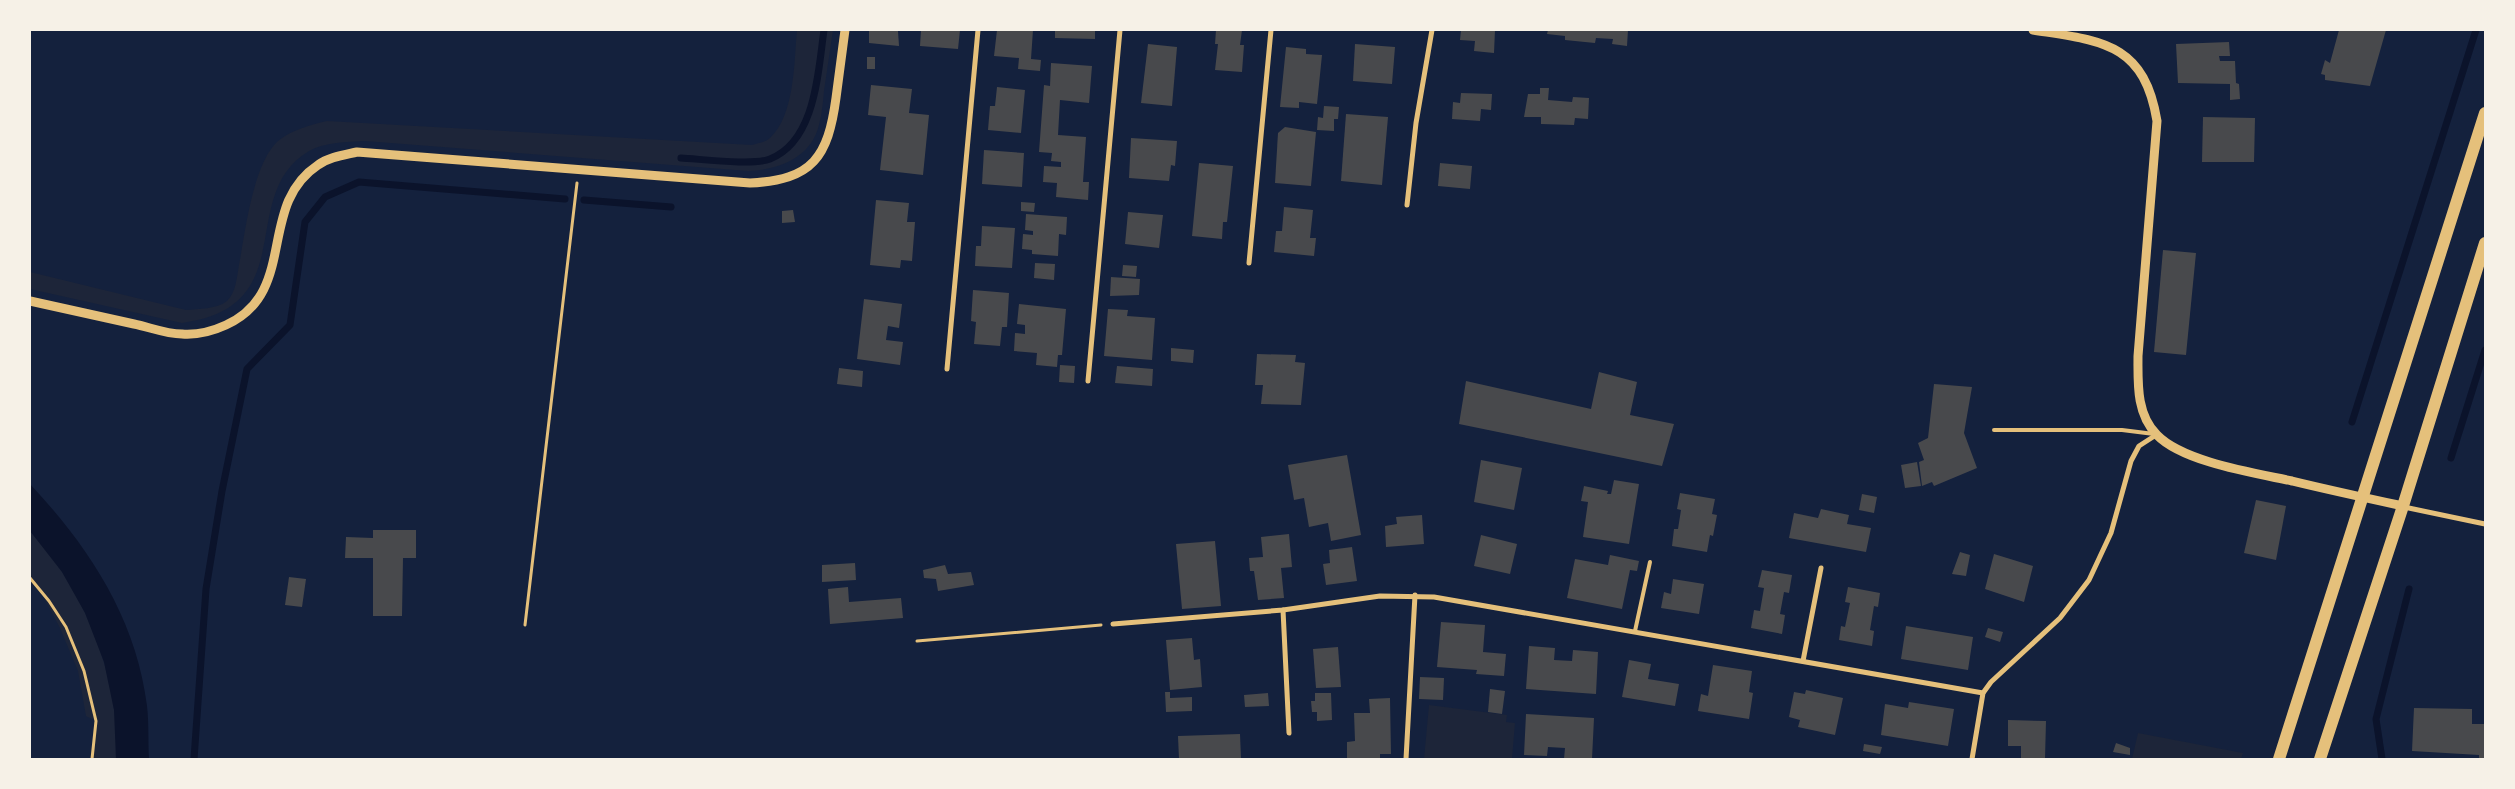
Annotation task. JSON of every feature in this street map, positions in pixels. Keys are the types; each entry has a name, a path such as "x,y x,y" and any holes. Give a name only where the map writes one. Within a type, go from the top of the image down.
{"main road":[{"path":"2279,759 2485,113"},
{"path":"2320,759 2403,506 2485,243"}],"street":[{"path":"30,301 181,334 219,329 236,321 254,306 266,290 284,210 294,190 318,165 335,157 357,152 750,183 773,182 791,177 810,166 822,151 832,130 845,30"},
{"path":"947,369 978,30"},
{"path":"1088,381 1120,30"},
{"path":"1249,263 1271,30"},
{"path":"1408,205 1416,123 1432,30"},
{"path":"2033,30 2087,38 2122,52 2136,66 2154,98 2157,121 2138,356 2138,393 2146,419 2156,435 2171,446 2220,465 2485,524"},
{"path":"1972,759 1983,693 1990,682 2060,618 2089,580 2110,534 2131,461 2138,446 2156,435"},
{"path":"1804,661 1820,568"},
{"path":"1114,624 1283,610 1380,596 1415,595 1455,599 1983,693"},
{"path":"1406,759 1415,595"},
{"path":"1283,610 1288,733"}],"lane":[{"path":"1994,430 2122,430 2156,435"},
{"path":"1634,631 1650,562"}],"path":[{"path":"525,625 579,169"},
{"path":"30,578 49,600 66,627 84,671 96,721 92,759"},
{"path":"917,641 1114,624"}],"shaded area":[{"path":"797,30 833,30 822,112 815,136 801,154 782,165 748,171 365,141 329,144 309,151 287,170 275,194 264,248 256,273 243,296 219,313 182,323 30,289 30,272 186,310 223,304 230,298 234,289 251,199 262,165 269,151 278,141 289,134 307,126 327,121 752,145 762,142 770,138 778,128 789,102 794,72"},
{"path":"30,484 72,533 90,559 121,614 141,674 148,712 149,759 116,759 114,710 104,662 85,613 62,572 30,531"},
{"path":"30,531 61,570 74,591 95,637 110,685 116,728 116,759 92,759 96,721 86,716 78,671 60,628 40,590 30,577"},
{"path":"1429,705 1507,715 1506,722 1515,723 1512,759 1424,759"},
{"path":"2138,733 2243,753 2241,759 2132,759"}],"building":[{"path":"869,30 898,31 899,46 869,43"},
{"path":"921,30 960,30 958,49 920,46"},
{"path":"997,30 1033,30 1031,59 1041,60 1040,71 1018,69 1019,58 994,56"},
{"path":"1055,30 1095,30 1095,39 1055,38"},
{"path":"1216,30 1242,30 1240,45 1244,45 1242,72 1215,70 1218,44 1215,44"},
{"path":"1461,30 1495,30 1494,53 1474,51 1475,41 1460,40"},
{"path":"1548,30 1628,30 1627,46 1612,44 1613,39 1596,38 1595,43 1565,40 1565,36 1547,34"},
{"path":"2339,30 2386,30 2370,86 2325,80 2325,75 2321,74 2325,60 2330,63"},
{"path":"2229,42 2230,56 2219,56 2220,61 2235,61 2236,83 2239,84 2240,99 2230,100 2230,84 2178,83 2176,44"},
{"path":"1148,44 1177,47 1172,106 1141,103"},
{"path":"1355,44 1395,47 1392,84 1353,81"},
{"path":"1286,47 1306,49 1306,54 1322,55 1317,104 1299,102 1299,108 1280,107"},
{"path":"867,57 875,57 875,69 867,69"},
{"path":"1051,63 1092,66 1089,103 1060,100 1058,135 1086,137 1083,182 1089,182 1088,200 1056,197 1057,183 1043,182 1044,166 1061,167 1061,162 1051,161 1052,153 1039,152 1044,85 1050,86"},
{"path":"871,85 912,89 909,113 929,115 923,175 880,170 886,117 868,115"},
{"path":"997,87 1025,90 1021,133 988,130 990,106 995,106"},
{"path":"1540,88 1549,88 1548,100 1572,102 1573,97 1589,98 1588,119 1575,118 1574,125 1541,124 1541,117 1524,117 1528,94 1540,94"},
{"path":"1461,93 1492,94 1491,110 1481,109 1480,121 1452,119 1453,102 1460,103"},
{"path":"1324,106 1339,107 1338,119 1334,119 1334,131 1317,130 1318,117 1323,118"},
{"path":"1346,114 1388,117 1382,185 1341,181"},
{"path":"2203,117 2255,118 2254,162 2202,162"},
{"path":"1285,127 1316,132 1311,186 1275,183 1278,133"},
{"path":"1131,138 1177,141 1175,166 1171,165 1169,181 1129,178"},
{"path":"984,150 1024,153 1022,187 982,184"},
{"path":"1199,163 1233,166 1227,222 1223,222 1222,239 1192,236"},
{"path":"1440,163 1472,166 1470,189 1438,186"},
{"path":"876,200 909,203 907,222 915,222 912,261 901,260 900,268 870,265"},
{"path":"1021,202 1035,203 1034,212 1021,211"},
{"path":"1284,207 1313,210 1310,238 1316,238 1314,256 1274,252 1276,231 1282,231"},
{"path":"793,210 795,222 782,223 782,211"},
{"path":"1128,212 1163,215 1159,248 1125,244"},
{"path":"1026,214 1067,217 1066,235 1059,234 1058,256 1032,254 1032,250 1022,249 1023,234 1033,235 1033,231 1025,230"},
{"path":"982,226 1015,228 1012,268 975,266 976,246 981,246"},
{"path":"2163,250 2196,253 2186,355 2154,352"},
{"path":"1035,263 1055,264 1054,280 1034,278"},
{"path":"1123,265 1137,266 1136,277 1122,276"},
{"path":"1111,277 1140,279 1139,295 1110,296"},
{"path":"973,290 1009,293 1007,327 1002,327 1000,346 974,344 976,322 971,321"},
{"path":"864,299 902,304 899,328 888,326 886,340 903,342 900,365 857,359"},
{"path":"1019,304 1066,309 1062,355 1058,355 1057,367 1036,365 1037,353 1014,351 1015,333 1025,334 1025,325 1017,324"},
{"path":"1108,309 1128,310 1127,316 1155,318 1152,360 1104,356"},
{"path":"1171,348 1194,350 1193,363 1171,361"},
{"path":"1257,354 1296,355 1295,362 1305,363 1301,405 1261,404 1263,385 1255,385"},
{"path":"1060,365 1075,366 1074,383 1059,382"},
{"path":"1117,366 1153,369 1152,386 1115,383"},
{"path":"839,368 863,371 862,387 837,384"},
{"path":"1599,372 1637,382 1630,415 1674,424 1662,466 1459,424 1466,381 1591,409"},
{"path":"1934,384 1972,387 1964,433 1977,468 1934,486 1932,482 1922,486 1919,462 1924,460 1918,443 1928,438"},
{"path":"1347,455 1361,535 1331,541 1328,523 1309,527 1304,498 1294,500 1288,465"},
{"path":"1481,460 1522,468 1514,510 1474,502"},
{"path":"1917,462 1921,486 1905,488 1901,465"},
{"path":"1614,480 1639,484 1629,544 1583,537 1588,502 1581,501 1584,486 1608,491 1607,494 1611,494"},
{"path":"1680,493 1715,499 1712,514 1717,515 1713,536 1710,535 1707,552 1672,546 1674,529 1678,529 1681,510 1677,509"},
{"path":"1862,494 1877,497 1874,513 1859,510"},
{"path":"2256,500 2286,506 2276,560 2244,553"},
{"path":"1821,509 1849,515 1847,524 1871,528 1866,552 1789,538 1794,513 1818,518"},
{"path":"1422,515 1424,544 1386,547 1385,526 1397,524 1396,517"},
{"path":"373,530 416,530 416,558 403,558 402,616 373,616 373,558 345,558 346,537 373,538"},
{"path":"1289,534 1292,567 1281,568 1284,598 1258,600 1254,571 1250,571 1249,558 1263,557 1261,537"},
{"path":"1481,535 1517,544 1510,574 1474,566"},
{"path":"1215,541 1221,606 1182,609 1176,544"},
{"path":"1352,547 1357,581 1326,585 1323,564 1330,563 1329,550"},
{"path":"1960,552 1970,555 1966,576 1952,574"},
{"path":"1994,554 2033,566 2024,602 1985,589"},
{"path":"1610,555 1639,561 1637,571 1630,570 1622,609 1567,598 1575,559 1608,565"},
{"path":"855,563 856,580 822,582 822,565"},
{"path":"945,565 948,574 971,572 974,585 938,591 936,579 924,578 923,570"},
{"path":"1762,570 1792,575 1789,593 1784,592 1780,614 1785,615 1782,634 1751,628 1754,610 1760,611 1764,588 1758,587"},
{"path":"289,577 306,579 302,607 285,605"},
{"path":"1673,579 1704,584 1699,614 1661,608 1664,592 1671,594"},
{"path":"848,587 849,602 901,598 903,618 830,624 828,589"},
{"path":"1848,587 1880,593 1878,607 1874,606 1870,630 1874,631 1872,646 1839,640 1841,626 1845,627 1850,603 1845,602"},
{"path":"1441,622 1485,625 1483,652 1506,654 1504,676 1476,674 1477,670 1437,667"},
{"path":"1906,626 1973,637 1968,670 1901,659"},
{"path":"1988,628 2003,632 2000,642 1985,637"},
{"path":"1192,638 1194,660 1200,659 1202,687 1170,690 1166,640"},
{"path":"1529,646 1555,648 1554,660 1572,661 1573,650 1598,652 1596,694 1526,689"},
{"path":"1338,647 1341,687 1316,688 1313,649"},
{"path":"1629,660 1651,664 1648,679 1679,684 1675,706 1622,697"},
{"path":"1713,665 1752,671 1749,692 1753,693 1749,719 1698,711 1701,694 1708,696"},
{"path":"1420,677 1444,678 1443,700 1419,699"},
{"path":"1490,689 1505,691 1502,714 1488,712"},
{"path":"1806,690 1843,698 1835,735 1798,727 1800,720 1789,717 1794,692 1805,694"},
{"path":"1165,692 1170,692 1170,698 1192,697 1192,711 1166,712"},
{"path":"1268,693 1269,706 1245,707 1244,695"},
{"path":"1315,693 1331,693 1332,720 1317,721 1317,712 1312,712 1311,701 1315,701"},
{"path":"1390,698 1391,754 1380,754 1380,759 1347,759 1347,742 1355,741 1354,713 1370,713 1369,699"},
{"path":"1909,702 1954,709 1948,746 1881,735 1885,704 1908,708"},
{"path":"2414,708 2472,709 2472,724 2485,724 2485,759 2479,759 2479,755 2412,751"},
{"path":"1526,714 1594,718 1592,759 1564,759 1565,748 1548,747 1547,756 1524,755"},
{"path":"2008,720 2046,721 2045,759 2021,759 2021,746 2008,746"},
{"path":"1240,734 1241,759 1179,759 1178,736"},
{"path":"2116,743 2130,748 2130,755 2113,752"},
{"path":"1864,744 1882,747 1880,754 1863,751"}],"waterway":[{"path":"681,158 752,162 770,159 785,150 797,137 806,121 812,103 820,65 824,30"},
{"path":"2352,422 2476,30"},
{"path":"194,759 206,589 222,491 247,369 290,325 305,222 325,197 359,182 565,199"},
{"path":"584,200 671,207"},
{"path":"2451,458 2485,350"},
{"path":"2382,759 2376,719 2409,589"}]}
